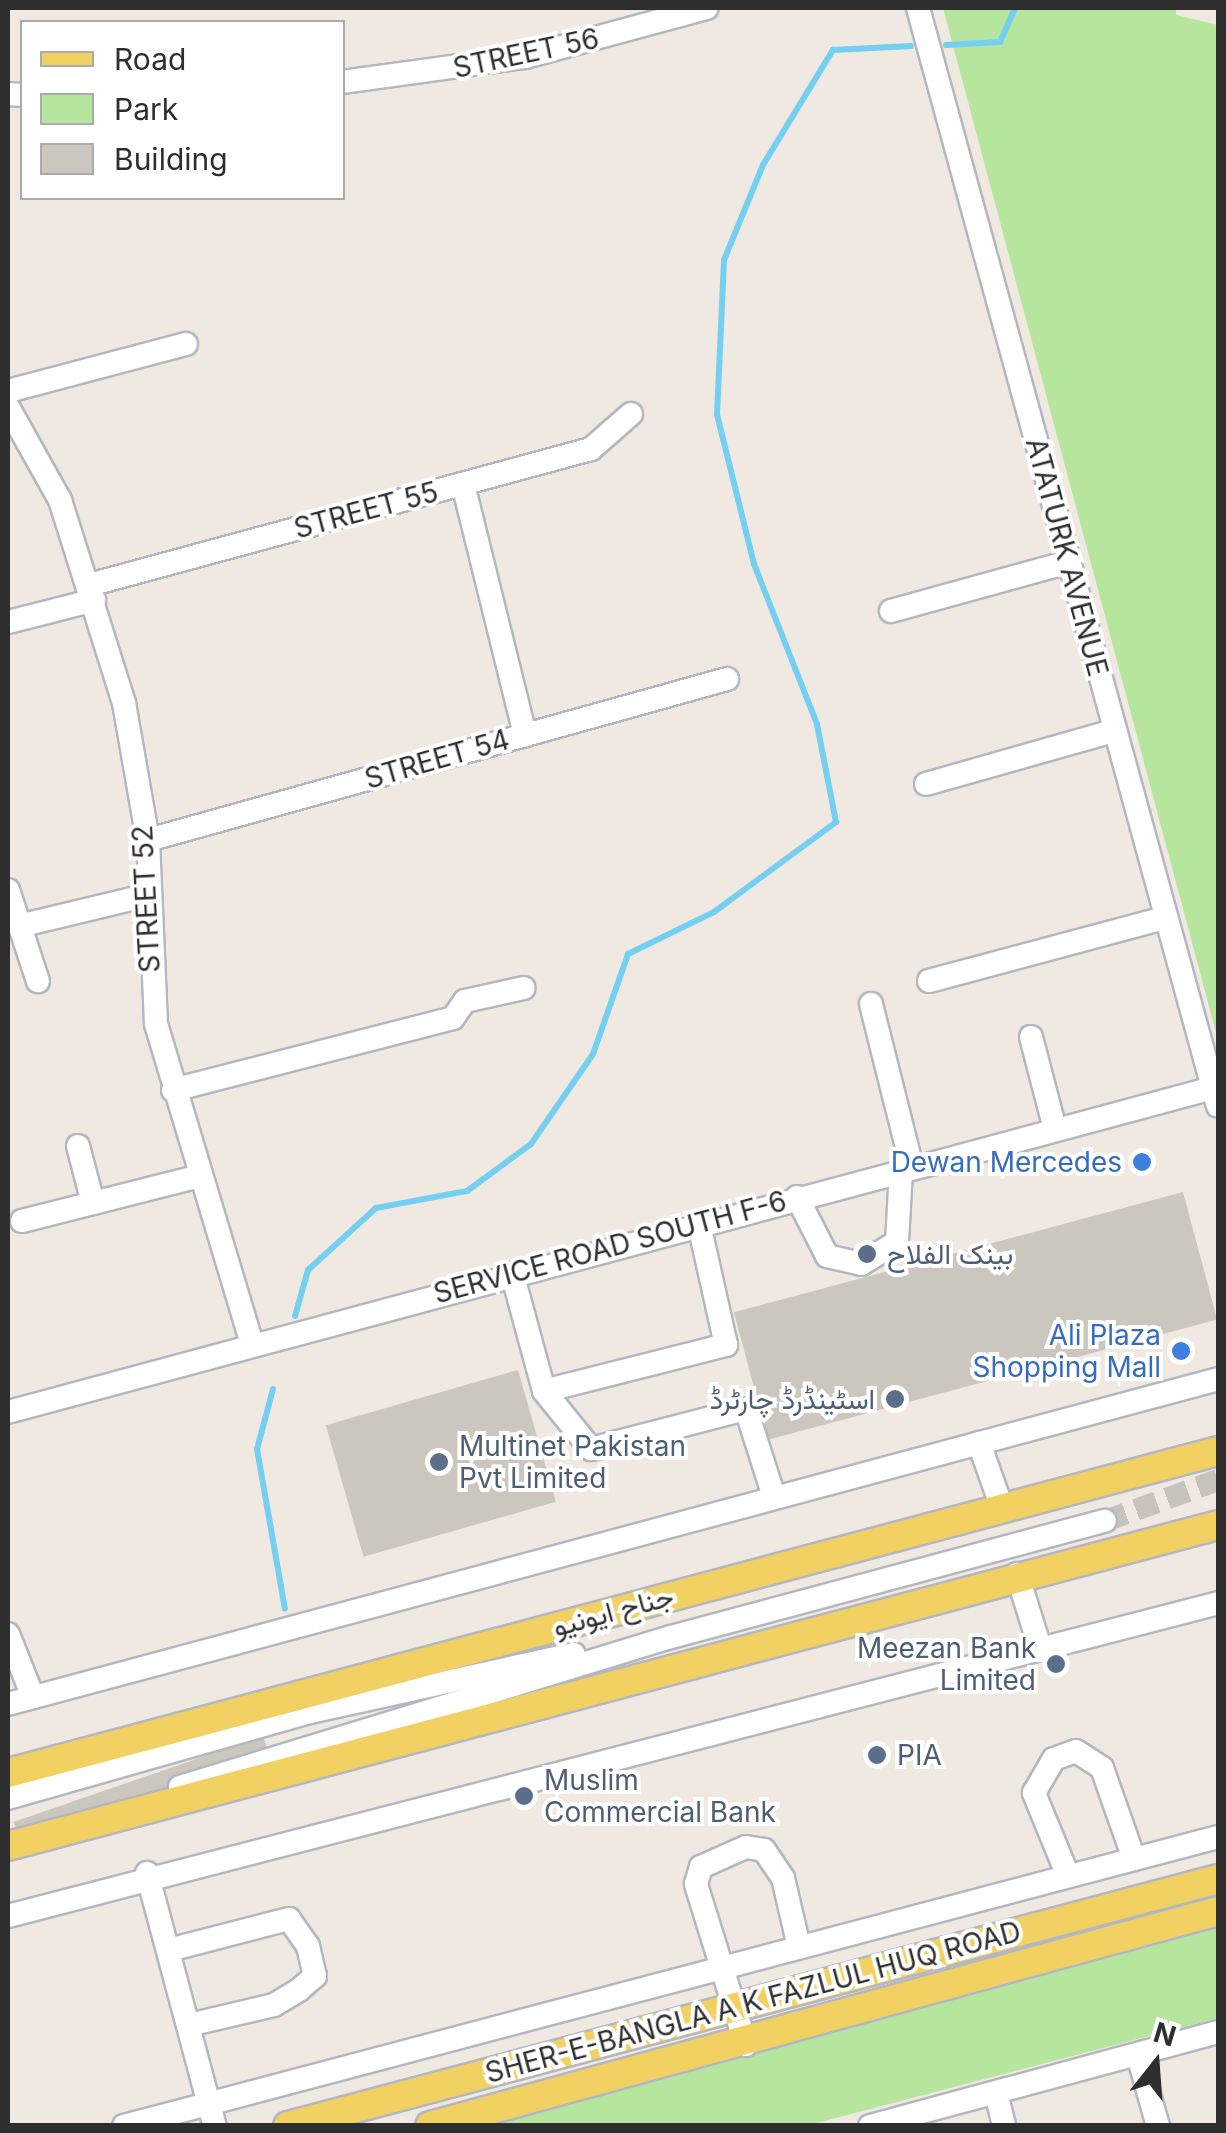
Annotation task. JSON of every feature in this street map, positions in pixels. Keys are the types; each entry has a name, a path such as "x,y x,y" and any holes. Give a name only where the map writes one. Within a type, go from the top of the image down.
{"main road":[{"name":"جناح ایونیو","path":"8,1773 1218,1452"},
{"path":"8,1846 1017,1574 1218,1525"},
{"name":"SHER-E-BANGLA A K FAZLUL HUQ ROAD","path":"288,2126 735,2004 1218,1879"},
{"name":"SHER-E-BANGLA A K FAZLUL HUQ ROAD","path":"430,2126 746,2045 1218,1911"}],"street":[{"name":"STREET 56","path":"345,82 525,56 707,8"},
{"name":"ATATURK AVENUE","path":"918,8 1112,730 1216,1097"},
{"path":"8,391 186,344"},
{"name":"STREET 52","path":"8,407 38,449 91,592 148,840 144,896 156,1024 252,1343"},
{"name":"STREET 55","path":"8,622 91,592 592,449 630,414"},
{"path":"463,484 525,735"},
{"path":"891,611 1069,562"},
{"name":"STREET 54","path":"148,840 727,678"},
{"path":"926,784 1112,730"},
{"path":"8,890 38,981"},
{"path":"20,926 144,896"},
{"path":"930,980 1164,918"},
{"path":"173,1090 453,1018 466,1001 524,988"},
{"path":"798,1197 827,1256 861,1264 897,1242 906,1168 871,1004"},
{"path":"1031,1036 1055,1128"},
{"name":"SERVICE ROAD SOUTH F-6","path":"8,1412 1055,1128 1216,1097"},
{"path":"78,1146 93,1202"},
{"path":"22,1220 200,1176"},
{"path":"544,1391 726,1345 699,1224"},
{"path":"512,1273 544,1391 591,1449 746,1409 774,1497"},
{"path":"8,1704 1218,1379"},
{"path":"980,1443 1002,1508"},
{"path":"8,1832 671,1637 1105,1521"},
{"path":"1017,1574 1040,1648"},
{"path":"8,1916 147,1873 1218,1603"},
{"path":"8,1634 33,1697"},
{"path":"8,1798 310,1712 671,1637"},
{"path":"1068,1876 1034,1793 1054,1758 1076,1752 1102,1768 1134,1859"},
{"path":"124,2126 212,2114 724,1967 1218,1837"},
{"path":"746,2045 696,1884 701,1867 746,1847 764,1850 783,1878 799,1947"},
{"path":"147,1873 212,2114"},
{"path":"169,1950 289,1919 308,1946 315,1976 299,1990 274,2006 189,2026"},
{"path":"870,2126 1218,2032"},
{"path":"1138,2055 1158,2126"},
{"path":"996,2093 1004,2126"}],"green space":[{"path":"943,8 1176,8 1176,15 1218,25 1218,1040"},
{"path":"1218,1909 1218,2018 809,2125 433,2126"}],"building":[{"path":"1183,1192 1217,1320 768,1440 734,1312"},
{"name":"Multinet Pakistan Pvt Limited","path":"518,1370 556,1502 364,1557 326,1425"},
{"path":"263,1736 269,1753 19,1839 13,1822"}],"waterway":[{"path":"946,45 1000,42 1015,8"},
{"path":"295,1316 308,1270 376,1208 467,1191 531,1144 593,1054 628,954 714,912 836,822 817,724 754,564 717,415 724,260 763,165 833,50 911,46"},
{"path":"273,1389 257,1449 285,1609"}],"tunnel":[{"path":"1105,1521 1218,1480"}],"place":[{"name":"Dewan Mercedes","path":"1142,1162"},
{"name":"بینک الفلاح","path":"867,1254"},
{"name":"Ali Plaza Shopping Mall","path":"1181,1351"},
{"name":"اسٹینڈرڈ چارٹرڈ","path":"895,1399"},
{"name":"Multinet Pakistan Pvt Limited","path":"439,1462"},
{"name":"Meezan Bank Limited","path":"1056,1664"},
{"name":"PIA","path":"877,1755"},
{"name":"Muslim Commercial Bank","path":"524,1796"}]}
